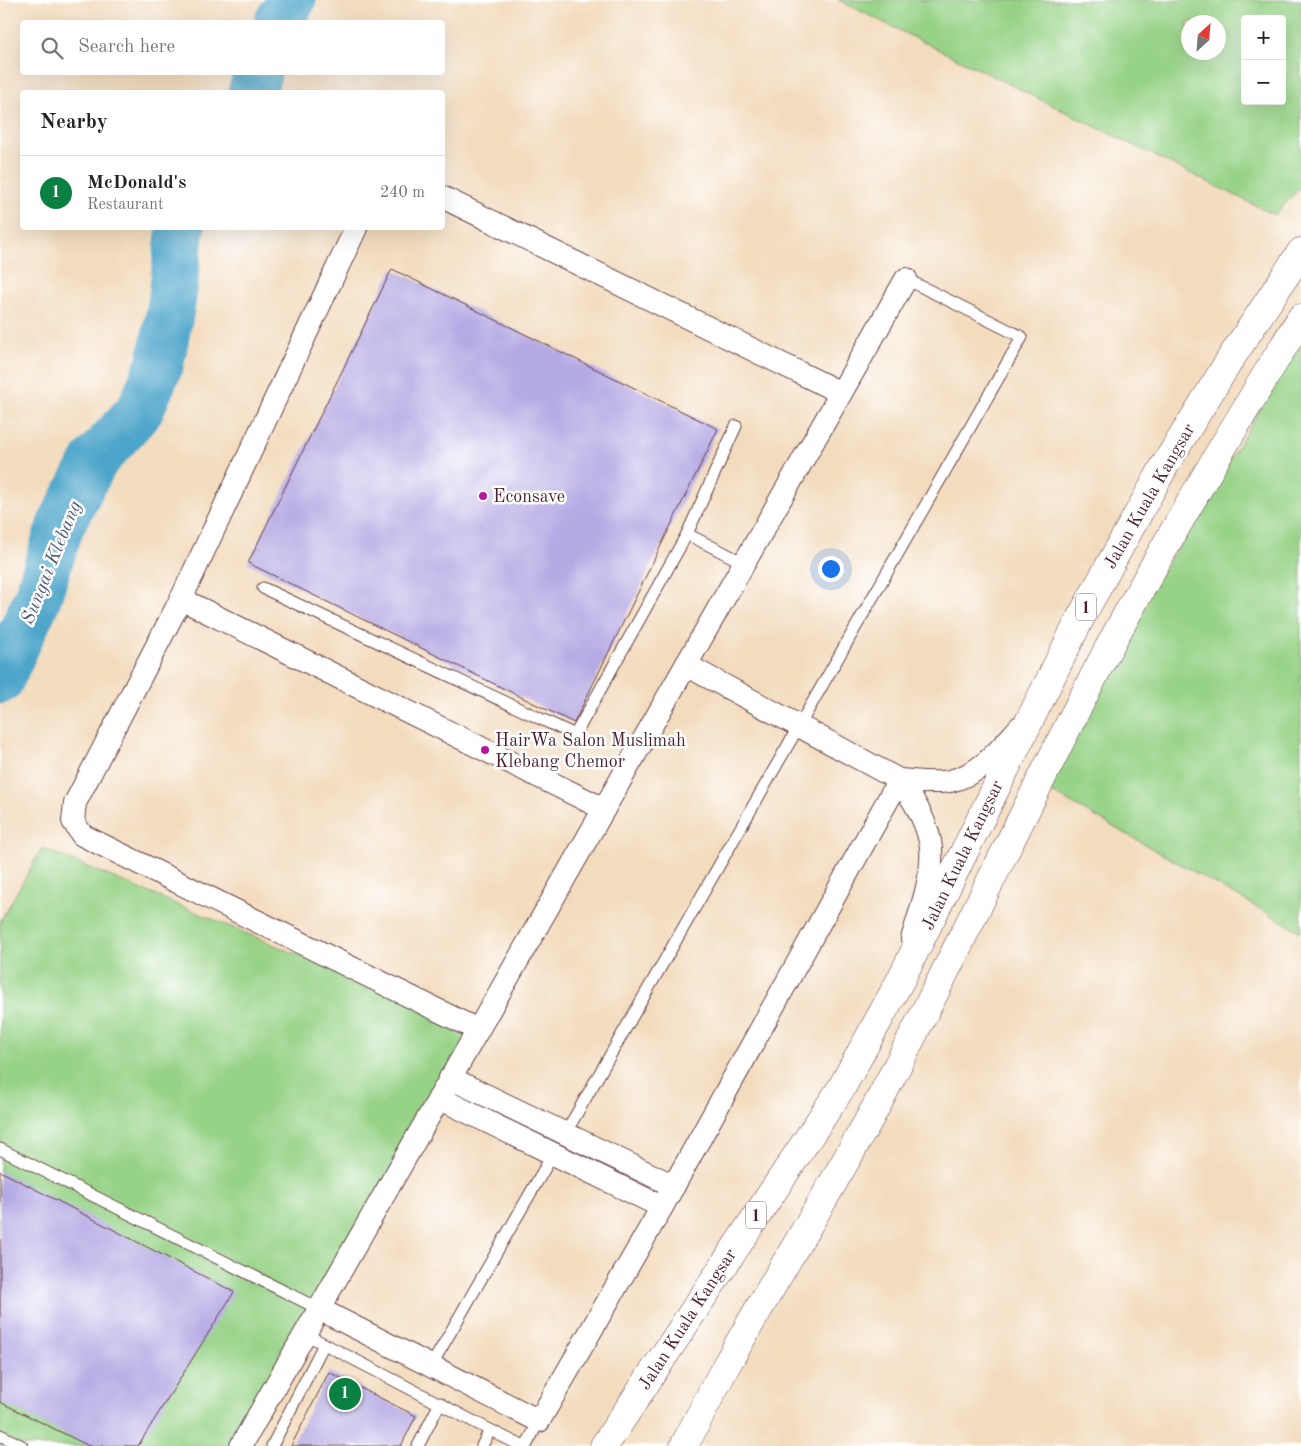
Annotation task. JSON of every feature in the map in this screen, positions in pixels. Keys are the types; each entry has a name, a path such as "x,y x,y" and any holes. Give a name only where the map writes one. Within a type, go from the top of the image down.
{"highway":[{"name":"Jalan Kuala Kangsar","path":"604,1446 842,1087 900,978 1081,617 1165,465 1231,358 1301,252"},
{"name":"Jalan Kuala Kangsar","path":"684,1446 726,1366 828,1193 876,1106 936,991 1039,783 1120,628 1199,485 1301,318"}],"street":[{"path":"445,198 841,393"},
{"path":"355,230 180,599 75,803 73,821 82,836 478,1030"},
{"path":"241,1446 315,1339 319,1309 906,279"},
{"path":"180,599 604,809"},
{"path":"686,665 899,780 914,800 921,814 930,843 930,868 924,896 900,978"},
{"path":"899,780 950,781 970,774 990,760 1031,715"},
{"path":"319,1309 538,1421 662,1208 899,780"},
{"path":"450,1078 674,1186"},
{"path":"439,1098 662,1208"}],"lane":[{"path":"565,1134 1022,338 906,279"},
{"path":"263,588 575,735 687,534 736,426"},
{"path":"687,534 744,563"},
{"path":"0,1149 319,1309"},
{"path":"431,1366 553,1154"},
{"path":"272,1446 315,1339 524,1446 538,1421"},
{"path":"418,1446 440,1403"},
{"path":"482,1446 490,1430"},
{"path":"0,1435 22,1446"}],"green space":[{"path":"838,0 1301,0 1301,186 1275,215"},
{"path":"1301,341 1301,932 1046,789 1121,641"},
{"path":"42,848 478,1030 241,1446 0,1446 0,922"}],"building":[{"name":"Econsave","path":"392,269 718,429 574,723 248,563"},
{"path":"0,1171 234,1292 138,1446 89,1446 0,1402"},
{"path":"329,1372 416,1416 401,1446 291,1446"}],"waterway":[{"name":"Sungai Klebang","path":"279,20 292,0"},
{"name":"Sungai Klebang","path":"253,90 257,75"},
{"name":"Sungai Klebang","path":"0,680 37,599 61,524 95,460 140,410 160,364 172,301 180,230"}],"place":[{"name":"Econsave","path":"483,496"},
{"name":"HairWa Salon Muslimah Klebang Chemor","path":"485,750"},
{"name":"McDonald's","path":"345,1394"}]}
